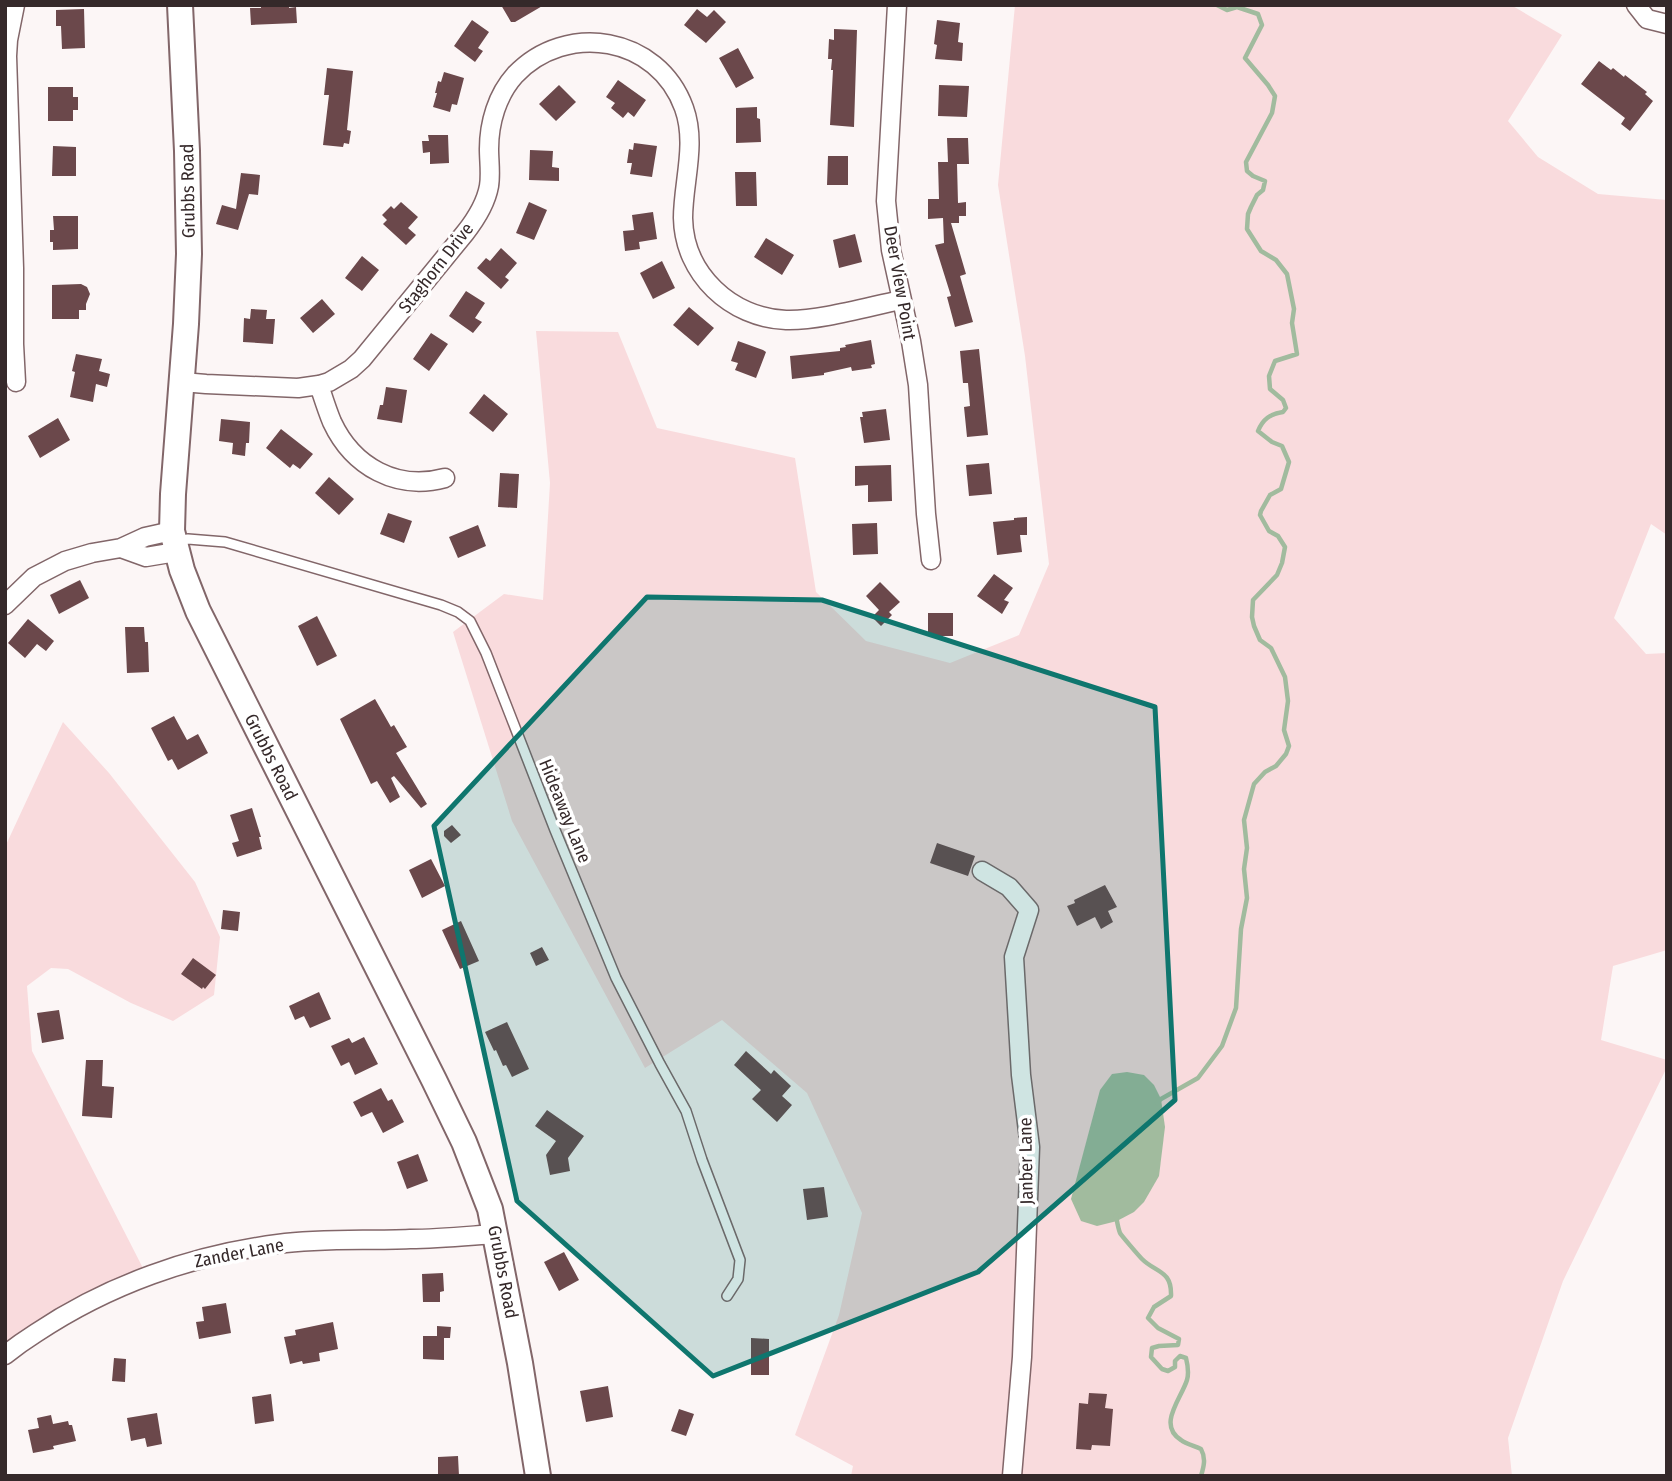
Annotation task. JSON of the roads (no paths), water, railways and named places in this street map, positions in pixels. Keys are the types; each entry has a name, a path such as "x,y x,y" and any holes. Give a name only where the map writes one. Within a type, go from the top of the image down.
{"street":[{"path":"15,5 7,56 16,382"},
{"name":"Grubbs Road","path":"180,5 189,223 186,324 173,494 174,542 198,611 464,1142 490,1209 520,1363 538,1476"},
{"name":"Deer View Point","path":"897,5 886,201 891,250 918,385 931,560"},
{"path":"1636,5 1647,19 1667,24"},
{"name":"Staghorn Drive","path":"182,382 298,388 319,385 339,377 362,359 473,222 483,204 489,186 490,135 494,114 510,81 540,56 578,42 611,44 640,55 667,77 679,97 690,132 683,208 684,227 695,264 716,292 743,310 786,320 829,315 901,300"},
{"path":"319,385 336,429 345,444 366,464 402,481 431,482 445,478"},
{"path":"5,605 34,578 78,556 121,548 146,557 174,542"},
{"name":"Janber Lane","path":"982,871 1009,887 1029,910 1014,957 1021,1075 1030,1147 1022,1357 1012,1476"},
{"name":"Zander Lane","path":"5,1355 53,1322 99,1297 171,1267 228,1252 280,1243 495,1234"}],"lane":[{"name":"Hideaway Lane","path":"174,542 188,539 225,541 442,605 470,621 486,653 616,978 686,1111 740,1260 738,1279 727,1296"}],"waterway":[{"path":"1157,1103 1198,1078 1222,1046 1236,1008 1241,929 1247,898 1244,820 1254,784 1265,772 1276,766 1289,746 1284,730 1288,701 1285,677 1271,648 1260,640 1252,617 1253,600 1277,575 1282,563 1285,547 1278,536 1269,531 1260,515 1270,495 1281,489 1289,462 1282,446 1258,431 1268,418 1286,408 1283,400 1270,389 1269,376 1275,361 1297,354 1292,323 1294,309 1287,274 1276,260 1261,251 1247,229 1248,214 1257,195 1263,190 1265,181 1247,171 1246,162 1272,113 1275,96 1245,58 1262,25 1258,14 1237,7 1227,10 1217,5"},
{"path":"1116,1216 1123,1237 1147,1264 1169,1281 1171,1296 1154,1307 1148,1318 1158,1328 1179,1339 1178,1345 1152,1348 1151,1357 1162,1369 1168,1371 1175,1367 1175,1361 1180,1356 1186,1358 1188,1377 1173,1412 1171,1427 1174,1434 1185,1443 1201,1449 1204,1456 1201,1476"}]}
